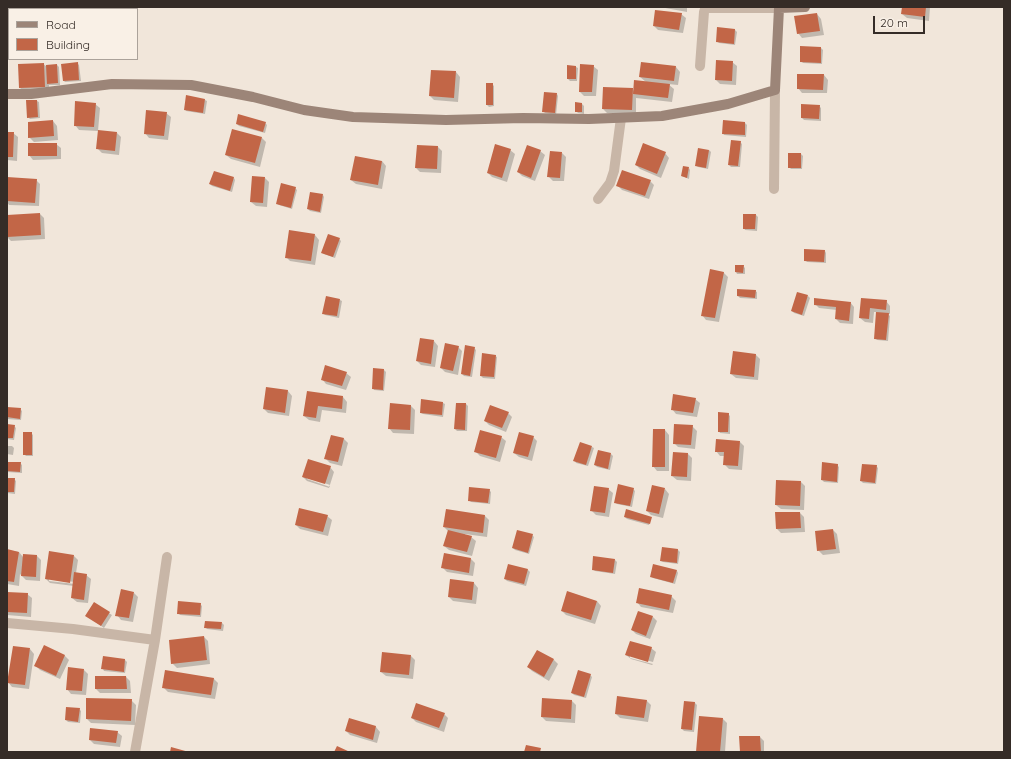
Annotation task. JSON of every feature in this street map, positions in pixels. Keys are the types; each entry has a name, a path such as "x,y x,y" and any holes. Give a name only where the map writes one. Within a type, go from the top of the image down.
{"street":[{"path":"700,66 705,9 805,7"},
{"path":"774,188 775,90 779,8"},
{"path":"7,94 30,94 112,84 191,85 253,97 304,110 353,117 446,120 523,118 589,119 662,116 728,104 775,90"},
{"path":"598,199 610,183 614,171 621,118"},
{"path":"135,752 155,640 167,557"},
{"path":"7,623 73,629 155,640"}],"building":[{"path":"22,7 52,7 52,8"},
{"path":"902,7 926,7 925,17 901,14"},
{"path":"655,10 682,13 679,30 653,26"},
{"path":"817,13 820,31 797,34 794,16"},
{"path":"717,27 735,29 734,44 716,42"},
{"path":"800,46 821,47 821,63 800,62"},
{"path":"716,60 733,61 732,81 715,80"},
{"path":"78,62 79,80 63,81 61,64"},
{"path":"641,62 676,66 674,81 639,77"},
{"path":"44,63 45,87 19,88 18,64"},
{"path":"57,64 58,83 47,84 46,65"},
{"path":"580,64 594,65 592,92 579,92"},
{"path":"567,65 576,66 576,79 567,79"},
{"path":"431,70 456,71 454,98 429,96"},
{"path":"797,74 824,74 823,90 797,89"},
{"path":"634,80 670,84 668,98 633,94"},
{"path":"486,83 493,83 493,105 486,105"},
{"path":"603,87 633,88 632,110 602,109"},
{"path":"544,92 557,93 555,113 542,112"},
{"path":"186,95 205,99 203,113 184,110"},
{"path":"26,100 37,100 38,117 27,118"},
{"path":"75,101 96,103 94,127 74,126"},
{"path":"575,102 582,103 582,112 575,112"},
{"path":"801,104 820,105 819,119 801,118"},
{"path":"146,110 167,112 164,136 144,134"},
{"path":"238,114 266,122 263,132 236,124"},
{"path":"53,120 54,136 28,138 28,122"},
{"path":"723,120 745,122 745,135 722,134"},
{"path":"232,129 262,137 255,163 225,155"},
{"path":"98,130 117,132 115,151 96,149"},
{"path":"7,132 14,132 13,157 7,157"},
{"path":"731,140 741,141 738,166 728,165"},
{"path":"28,143 57,143 57,156 28,156"},
{"path":"643,143 666,152 657,174 635,165"},
{"path":"495,144 511,149 502,178 487,173"},
{"path":"417,145 438,146 437,169 415,168"},
{"path":"527,145 541,150 531,178 517,172"},
{"path":"698,148 709,150 706,168 695,166"},
{"path":"550,151 562,152 560,178 547,177"},
{"path":"788,153 801,153 801,168 788,168"},
{"path":"355,156 382,161 378,185 350,180"},
{"path":"683,166 689,167 687,178 681,176"},
{"path":"622,170 651,180 645,196 616,186"},
{"path":"214,171 234,177 230,191 209,184"},
{"path":"252,176 265,177 263,203 250,202"},
{"path":"7,177 37,179 35,203 7,201"},
{"path":"281,183 296,187 291,208 276,204"},
{"path":"310,192 323,194 320,212 307,209"},
{"path":"40,213 41,235 7,237 7,215"},
{"path":"743,214 756,214 755,229 743,229"},
{"path":"289,230 315,234 311,261 285,258"},
{"path":"328,234 340,238 333,257 321,253"},
{"path":"804,249 825,250 824,262 804,261"},
{"path":"735,265 744,265 743,273 735,272"},
{"path":"710,269 724,272 715,318 701,316"},
{"path":"737,289 756,290 755,298 737,296"},
{"path":"797,292 808,295 802,315 791,311"},
{"path":"326,296 340,299 337,316 322,314"},
{"path":"814,298 851,302 849,321 835,319 836,307 814,305"},
{"path":"861,298 887,300 886,310 870,308 869,319 859,318"},
{"path":"876,312 889,313 886,340 874,339"},
{"path":"420,338 434,340 431,364 416,361"},
{"path":"445,343 459,346 453,371 440,368"},
{"path":"465,345 475,347 470,376 461,374"},
{"path":"733,351 756,354 754,377 730,374"},
{"path":"482,353 496,355 494,377 480,376"},
{"path":"325,365 347,372 342,386 321,380"},
{"path":"373,368 384,369 383,390 372,389"},
{"path":"266,387 288,390 285,413 263,409"},
{"path":"307,391 343,396 342,409 318,406 316,418 303,416"},
{"path":"673,394 696,398 693,413 671,410"},
{"path":"421,399 443,402 442,415 420,413"},
{"path":"390,403 411,405 410,430 388,429"},
{"path":"456,403 466,403 465,430 454,429"},
{"path":"490,405 509,412 502,428 484,421"},
{"path":"7,407 21,408 20,419 7,417"},
{"path":"718,412 729,413 728,432 718,432"},
{"path":"7,424 15,425 13,438 7,438"},
{"path":"674,424 693,425 691,445 673,444"},
{"path":"653,429 665,429 665,467 652,467"},
{"path":"480,430 502,436 496,458 474,452"},
{"path":"23,432 32,432 32,455 23,455"},
{"path":"519,432 534,436 528,457 513,453"},
{"path":"331,435 344,438 338,462 324,459"},
{"path":"716,439 740,441 738,466 723,465 724,452 715,452"},
{"path":"580,442 592,446 586,465 573,461"},
{"path":"598,450 611,453 608,469 594,465"},
{"path":"673,452 688,453 687,477 671,476"},
{"path":"308,459 331,466 325,484 302,477"},
{"path":"7,462 21,462 20,472 7,471"},
{"path":"822,462 838,464 837,482 821,480"},
{"path":"862,464 877,465 875,483 860,481"},
{"path":"7,478 15,478 14,492 7,492"},
{"path":"776,480 801,481 800,506 775,505"},
{"path":"618,484 634,488 630,506 614,503"},
{"path":"652,485 665,488 659,514 646,511"},
{"path":"594,486 609,488 605,513 590,511"},
{"path":"469,487 490,489 488,503 468,501"},
{"path":"299,508 328,515 323,532 295,525"},
{"path":"446,509 485,515 483,533 443,527"},
{"path":"626,509 652,517 650,524 624,517"},
{"path":"775,512 800,512 801,528 776,529"},
{"path":"833,529 836,549 817,551 815,531"},
{"path":"448,530 472,536 467,552 443,546"},
{"path":"517,530 533,534 528,553 512,548"},
{"path":"662,547 678,549 677,563 660,561"},
{"path":"7,549 19,552 14,582 7,581"},
{"path":"49,551 74,555 70,583 45,579"},
{"path":"444,553 471,558 469,573 441,568"},
{"path":"23,554 37,555 36,577 21,576"},
{"path":"593,556 615,559 613,573 592,570"},
{"path":"508,564 528,569 524,584 504,579"},
{"path":"653,564 677,570 673,583 650,577"},
{"path":"74,572 87,574 84,600 71,598"},
{"path":"450,579 474,582 472,600 448,597"},
{"path":"639,588 672,595 669,610 636,603"},
{"path":"121,589 134,592 129,618 115,616"},
{"path":"567,591 597,601 591,620 561,611"},
{"path":"7,592 28,593 27,613 7,612"},
{"path":"178,601 201,603 200,615 177,614"},
{"path":"94,602 110,612 101,626 85,616"},
{"path":"638,611 653,616 646,636 631,630"},
{"path":"205,621 222,622 221,629 204,628"},
{"path":"204,636 207,660 171,664 169,640"},
{"path":"630,641 652,647 648,662 625,655"},
{"path":"44,645 65,655 56,676 34,666"},
{"path":"13,646 30,648 25,685 7,683"},
{"path":"537,650 554,659 544,677 527,667"},
{"path":"382,652 411,655 409,675 380,672"},
{"path":"103,656 125,659 124,672 101,669"},
{"path":"68,667 84,669 82,691 66,690"},
{"path":"165,670 214,678 211,695 162,688"},
{"path":"578,670 591,674 584,697 571,693"},
{"path":"95,676 126,676 127,689 95,689"},
{"path":"617,696 647,700 644,718 615,714"},
{"path":"86,698 132,699 131,721 86,719"},
{"path":"542,698 572,700 571,719 541,717"},
{"path":"684,701 695,702 692,730 681,729"},
{"path":"416,703 445,713 439,728 411,718"},
{"path":"66,707 80,708 78,722 65,720"},
{"path":"699,716 723,718 720,752 696,752"},
{"path":"349,718 376,726 373,740 345,731"},
{"path":"90,728 118,731 116,743 89,740"},
{"path":"739,736 760,736 761,752 740,752"},
{"path":"526,745 541,748 540,752 524,752"},
{"path":"337,746 350,752 334,752"},
{"path":"171,747 189,752 170,752"}]}
